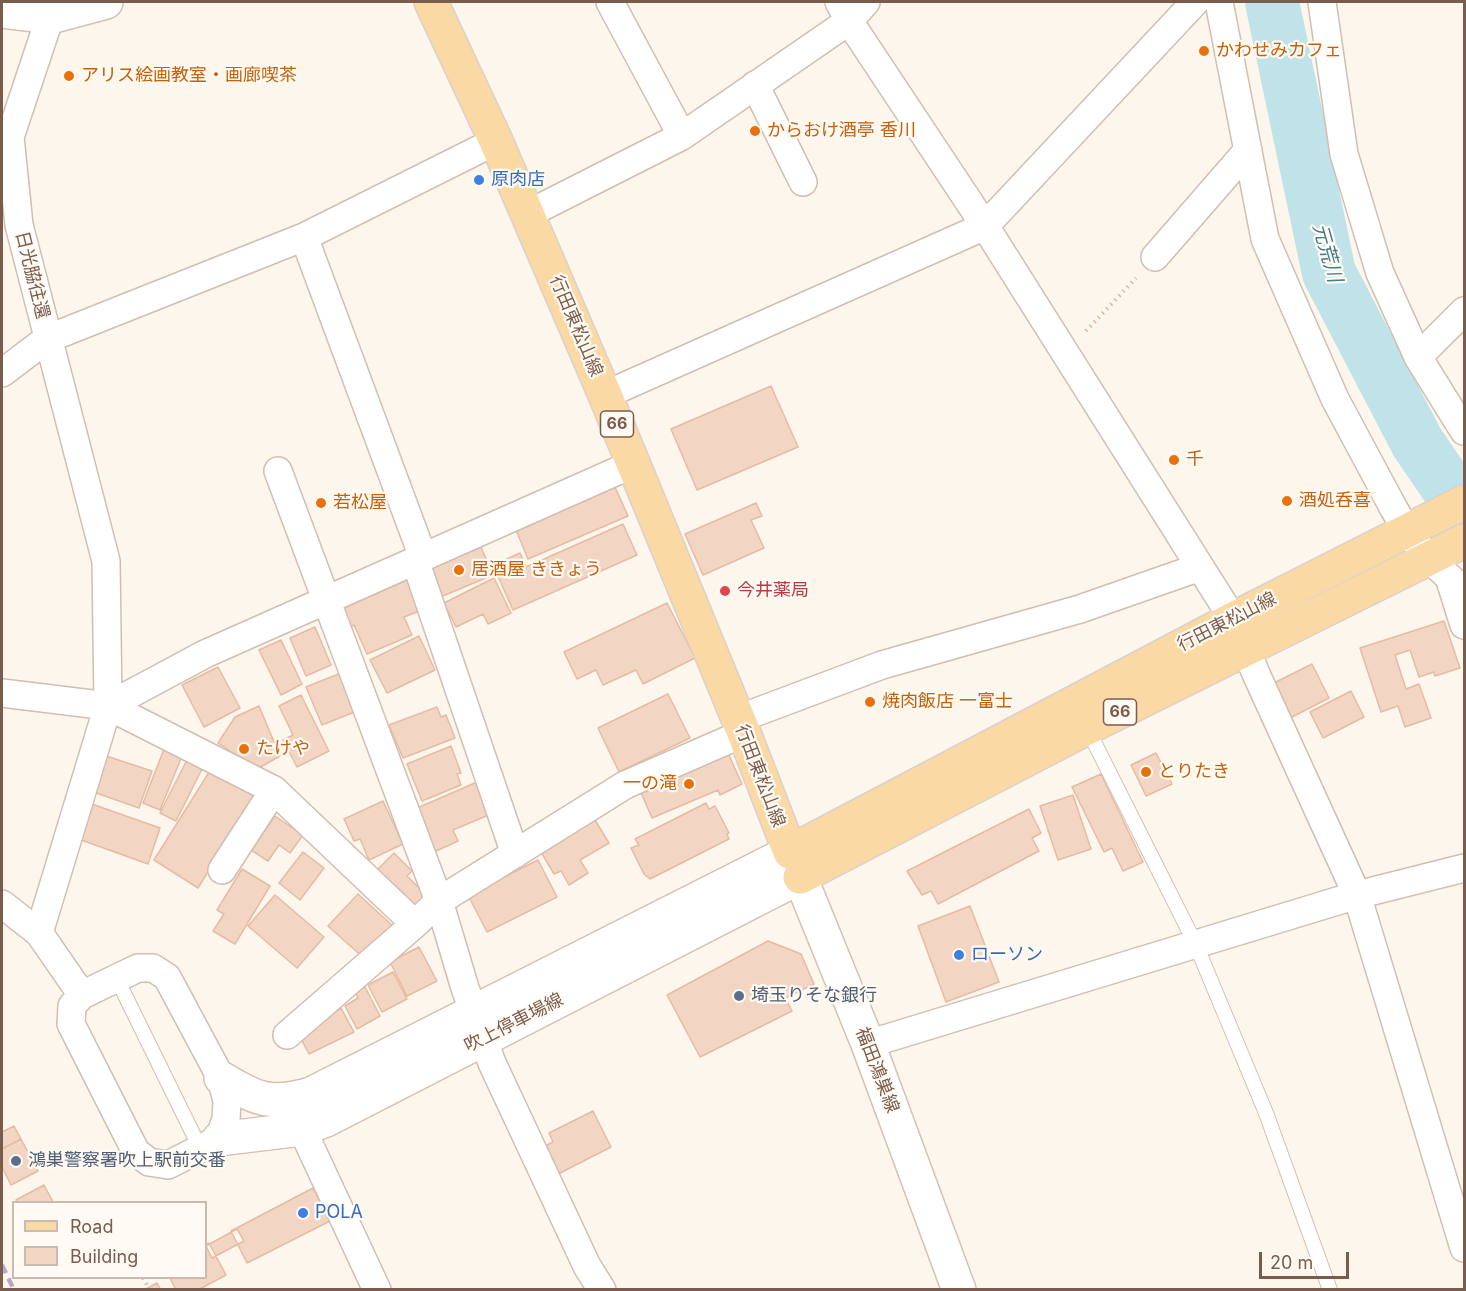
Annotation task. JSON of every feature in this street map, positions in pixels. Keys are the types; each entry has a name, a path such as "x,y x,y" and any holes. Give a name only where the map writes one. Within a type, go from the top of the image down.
{"main road":[{"path":"2,10 50,17 106,2"},
{"name":"行田東松山線","path":"431,2 496,141 605,395 741,726 795,865"},
{"name":"行田東松山線","path":"795,865 1233,619 1464,502"},
{"name":"行田東松山線","path":"795,865 1088,728 1246,649 1449,564"},
{"name":"吹上停車場線","path":"221,1078 246,1093 266,1100 288,1100 311,1094 478,1025 795,865"},
{"name":"福田鴻巣線","path":"795,865 868,1044 959,1290"},
{"name":"吹上停車場線","path":"210,1143 302,1129 326,1120 478,1025"}],"street":[{"path":"610,2 682,136"},
{"path":"605,395 985,226 1195,2"},
{"path":"1219,2 1265,239 1335,399 1414,528 1449,564 1464,625"},
{"path":"1322,2 1344,154 1380,273 1418,357 1464,430"},
{"path":"528,214 682,136 755,85 851,8 985,226 1233,619 1357,896 1464,1248"},
{"name":"日光脇往還","path":"2,373 47,339 19,225 10,137 50,17"},
{"path":"755,85 803,182"},
{"path":"39,933 108,706 106,561 47,339 304,237 496,141"},
{"path":"1155,257 1248,150"},
{"path":"304,237 419,558 515,854"},
{"path":"1418,357 1464,311"},
{"path":"108,706 205,654 633,464"},
{"path":"278,471 439,901 492,1063 582,1255 602,1290"},
{"path":"287,1035 439,901 625,785 741,726 882,665 1080,609 1200,567"},
{"path":"2,693 108,706 274,790 415,924"},
{"path":"222,870 274,790"},
{"path":"868,1044 1357,896 1464,868"},
{"path":"2,904 39,933 82,995"},
{"path":"138,968 153,968 167,977 221,1078 227,1101 226,1119 210,1143 168,1165 149,1162 136,1152 70,1024 72,1006 82,995 138,968"},
{"path":"302,1129 377,1290"}],"lane":[{"path":"1088,728 1196,945 1266,1113 1330,1290"},
{"path":"117,979 210,1143"}],"path":[{"path":"1066,353 1155,257"}],"building":[{"path":"771,386 798,447 697,490 671,429"},
{"path":"615,487 628,516 528,559 516,530"},
{"path":"756,503 762,516 751,520 764,548 703,575 685,534"},
{"path":"623,524 637,555 513,610 493,565 520,553 526,567"},
{"path":"481,547 493,575 438,598 426,570"},
{"path":"494,578 511,613 488,624 483,614 456,627 444,603"},
{"path":"409,579 422,610 404,617 412,635 367,654 354,625 347,628 339,610"},
{"path":"667,603 695,658 643,684 636,670 603,685 596,670 577,679 564,652"},
{"path":"1444,621 1460,668 1435,676 1434,672 1419,677 1410,650 1395,655 1406,689 1419,684 1431,718 1405,727 1398,706 1381,712 1360,648"},
{"path":"315,627 331,665 306,676 290,638"},
{"path":"419,636 435,670 387,693 370,660"},
{"path":"281,640 302,684 281,695 259,650"},
{"path":"1312,664 1329,698 1290,718 1272,684"},
{"path":"218,667 240,708 204,727 182,685"},
{"path":"341,673 357,711 322,725 306,687"},
{"path":"1351,691 1364,717 1323,738 1310,712"},
{"path":"668,694 690,738 619,772 598,728"},
{"path":"301,695 329,751 297,767 283,740 293,735 279,706"},
{"path":"259,706 280,756 257,769 218,743 235,717"},
{"path":"437,707 441,717 446,715 455,738 403,758 389,725"},
{"path":"451,746 461,773 457,774 461,785 422,801 407,764"},
{"path":"164,749 182,756 160,810 143,803"},
{"path":"97,753 152,771 139,808 85,789"},
{"path":"728,753 742,784 720,795 718,790 652,818 639,788"},
{"path":"1156,753 1172,784 1146,796 1131,765"},
{"path":"190,754 205,763 176,821 160,813"},
{"path":"213,766 256,794 198,888 154,860"},
{"path":"1101,774 1143,862 1123,871 1112,848 1104,852 1072,787"},
{"path":"477,782 491,814 453,830 458,841 434,852 415,809"},
{"path":"1073,795 1091,849 1058,860 1040,806"},
{"path":"383,801 403,844 369,860 360,839 354,841 344,819"},
{"path":"86,802 160,828 148,864 73,837"},
{"path":"706,803 709,809 715,806 729,833 727,834 729,839 650,879 644,874 631,848 639,845 635,839"},
{"path":"1029,809 1041,833 1032,838 1039,851 938,904 931,891 922,895 907,871"},
{"path":"592,815 609,843 580,860 588,873 569,885 561,871 554,874 538,847"},
{"path":"275,816 303,835 290,853 279,845 268,861 251,850"},
{"path":"303,852 324,868 300,900 279,883"},
{"path":"394,853 412,871 407,876 430,899 416,914 375,872"},
{"path":"538,860 557,897 487,932 468,895"},
{"path":"242,869 270,886 235,944 213,931 224,914 217,910"},
{"path":"358,894 395,928 366,960 328,926"},
{"path":"275,895 324,937 297,968 248,926"},
{"path":"970,906 999,982 946,1002 918,926"},
{"path":"768,941 801,954 814,984 785,998 792,1011 700,1057 667,995"},
{"path":"419,947 437,981 407,996 390,962"},
{"path":"393,972 407,999 382,1012 368,985"},
{"path":"365,987 380,1016 357,1029 345,1006 358,998 355,992"},
{"path":"341,1008 354,1032 309,1054 300,1037 315,1030 313,1026"},
{"path":"593,1111 611,1147 558,1174 545,1146 553,1142 549,1133"},
{"path":"14,1126 21,1139 2,1149 2,1132"},
{"path":"21,1139 38,1171 11,1185 2,1167 2,1149"},
{"path":"44,1185 52,1201 16,1201"},
{"path":"313,1188 330,1221 247,1263 231,1231"},
{"path":"237,1229 244,1241 212,1258 207,1245"},
{"path":"209,1243 226,1275 198,1290 176,1290 170,1279 207,1279 207,1244"},
{"path":"157,1283 161,1290 144,1290"}],"waterway":[{"name":"元荒川","path":"1272,2 1329,273 1417,442 1464,511"}],"railway":[{"path":"2,1265 14,1290"}],"place":[{"name":"かわせみカフェ","path":"1204,51"},
{"name":"アリス絵画教室・画廊喫茶","path":"69,76"},
{"name":"からおけ酒亭 香川","path":"755,131"},
{"name":"原肉店","path":"479,180"},
{"name":"千","path":"1174,460"},
{"name":"酒処呑喜","path":"1287,501"},
{"name":"若松屋","path":"321,503"},
{"name":"居酒屋 ききょう","path":"459,570"},
{"name":"今井薬局","path":"725,591"},
{"name":"焼肉飯店 一富士","path":"870,702"},
{"name":"たけや","path":"244,749"},
{"name":"とりたき","path":"1146,772"},
{"name":"一の滝","path":"689,784"},
{"name":"ローソン","path":"959,955"},
{"name":"埼玉りそな銀行","path":"739,996"},
{"name":"鴻巣警察署吹上駅前交番","path":"16,1161"},
{"name":"POLA","path":"303,1213"}]}
